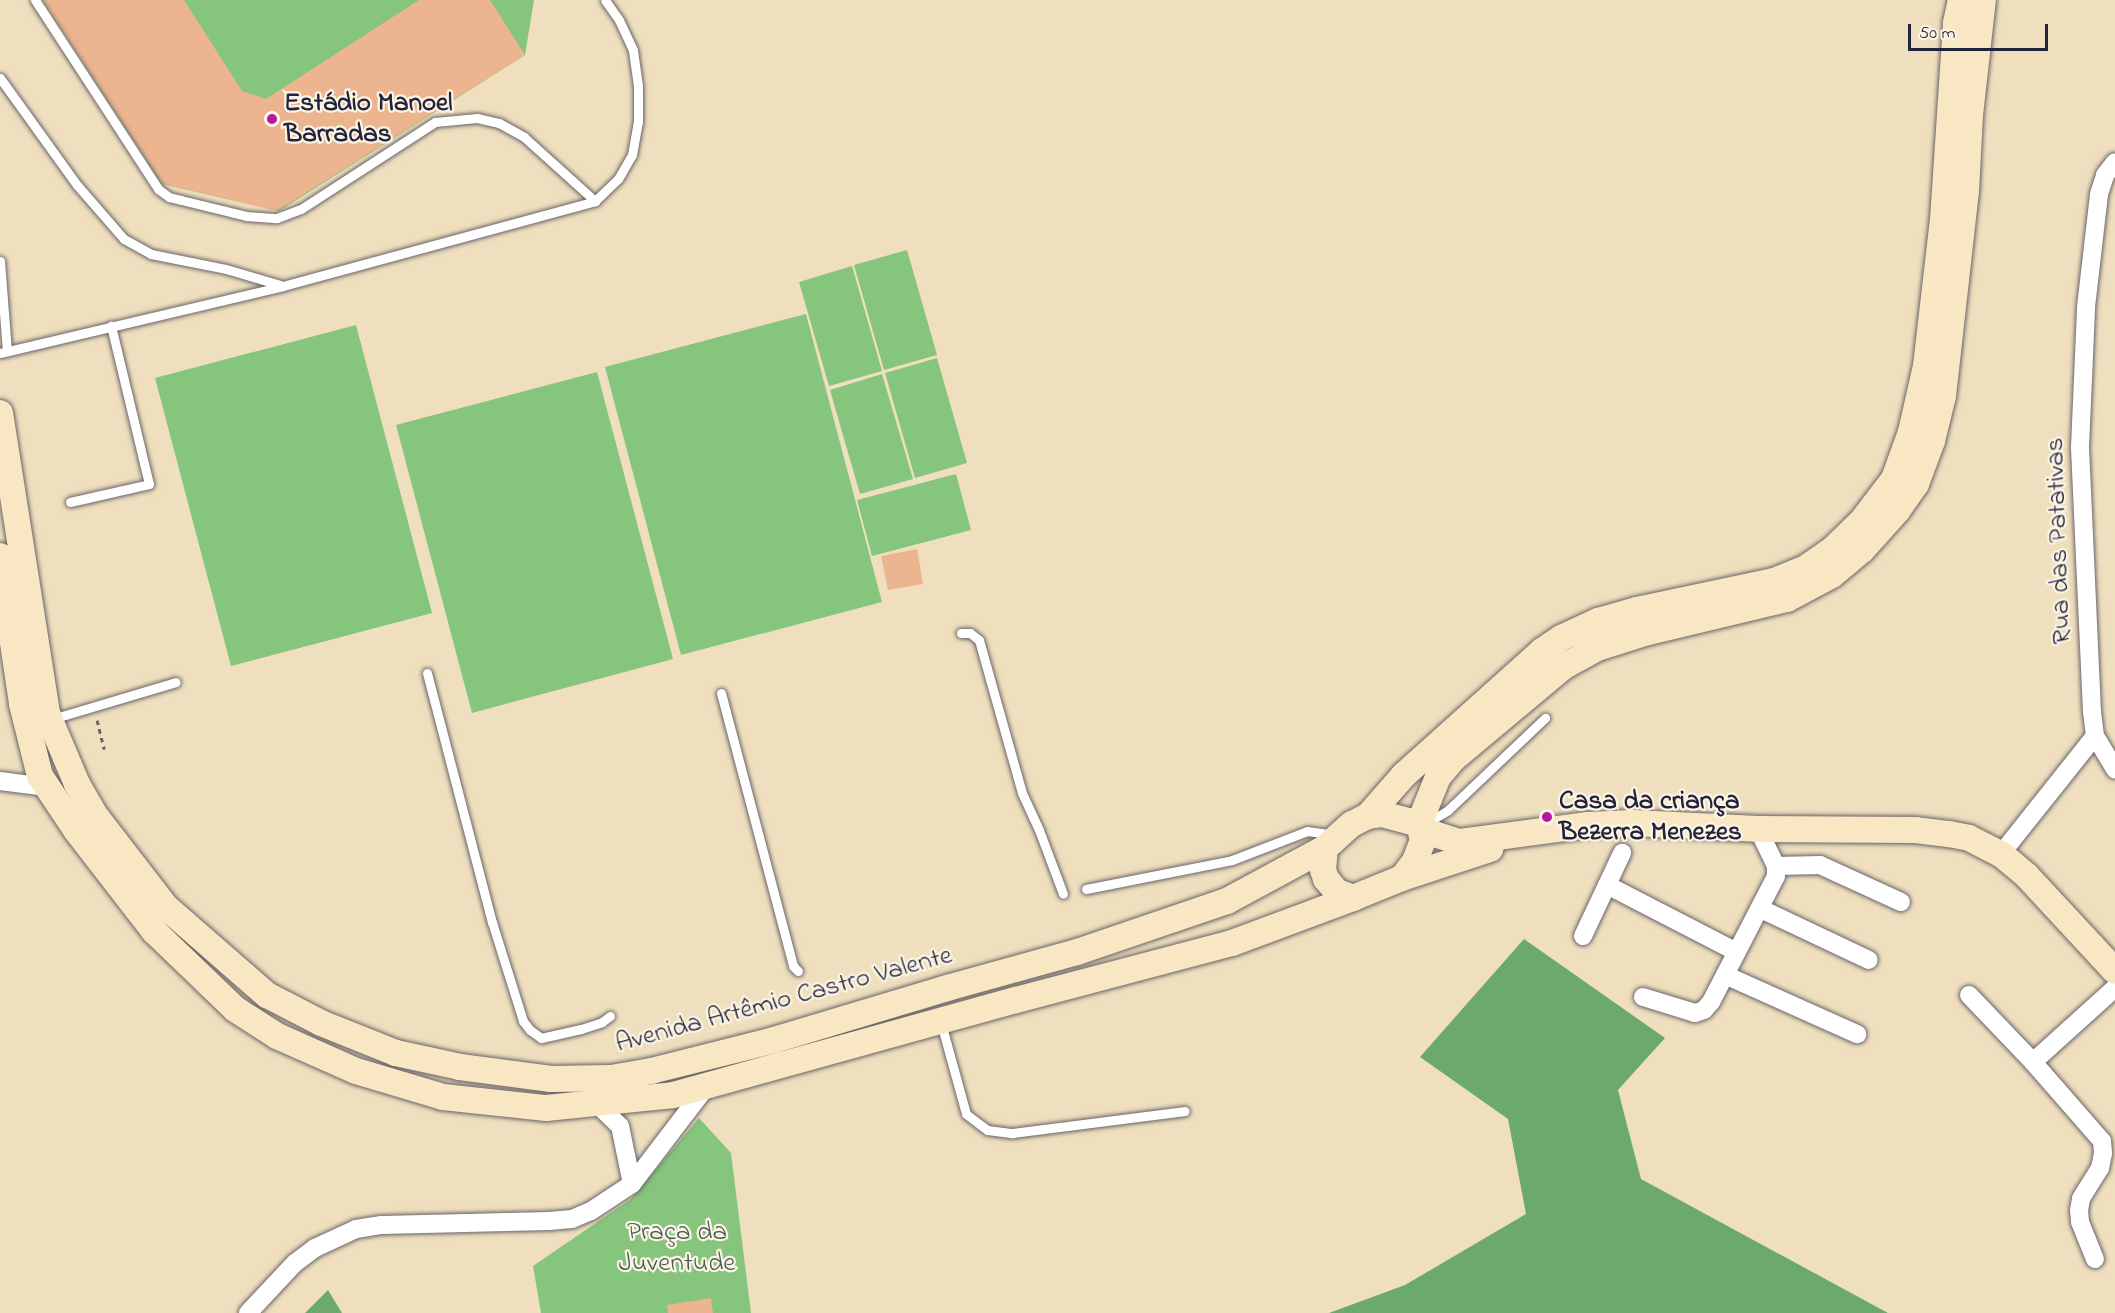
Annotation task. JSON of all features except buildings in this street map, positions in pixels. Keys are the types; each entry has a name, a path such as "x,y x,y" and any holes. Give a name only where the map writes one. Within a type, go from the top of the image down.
{"main road":[{"path":"1353,898 1337,892 1326,879 1323,870 1331,842 1368,816 1421,760 1521,668 1561,638 1598,621 1637,610 1774,581 1806,568 1833,549 1862,522 1894,479 1911,432 1926,366 1943,220 1956,34 1961,0"},
{"path":"1402,878 1419,854 1421,827 1438,777 1453,759 1563,667 1597,648 1648,632 1787,599 1832,575 1862,550 1897,511 1916,484 1932,441 1943,396 1966,191 1970,115 1983,0"},
{"name":"Avenida Artêmio Castro Valente","path":"0,413 49,720 77,784 94,814 166,907 267,995 321,1023 396,1053 460,1067 551,1079 611,1078 697,1060 1077,952 1227,901 1331,842"},
{"path":"0,556 22,704 43,781 76,830 154,931 235,1009 277,1036 356,1071 443,1097 546,1108 673,1095 1232,943 1402,878 1498,846 1526,834"},
{"path":"1368,816 1382,814 1460,842 1588,825 1633,823 1758,829 1915,830 1969,838 2001,854 2027,876 2115,971"}],"street":[{"name":"Rua das Patativas","path":"2095,736 2080,447 2086,308 2099,194 2105,176 2115,162"},
{"path":"2001,854 2095,736 2115,769"},
{"path":"0,781 43,781"},
{"path":"1643,997 1695,1013 1704,1010 1711,1002 1776,876 1776,866 1758,829"},
{"path":"1583,936 1623,853"},
{"path":"1776,866 1820,865 1901,902"},
{"path":"1607,885 1737,952"},
{"path":"1761,909 1869,960"},
{"path":"1725,975 1857,1034"},
{"path":"2033,1062 2115,988"},
{"path":"1969,995 2033,1062 2102,1141 2103,1153 2100,1168 2081,1199 2079,1210 2080,1222 2095,1259"},
{"path":"248,1313 295,1263 315,1248 356,1229 382,1225 501,1224 572,1219 591,1211 632,1184 707,1086"},
{"path":"596,1103 620,1126 632,1184"}],"lane":[{"path":"35,0 158,189 169,196 246,216 277,218 301,209 435,122 477,118 499,123 524,137 595,201"},
{"path":"0,261 4,352 283,286 595,201 618,179 632,155 638,122 638,86 633,50 619,20 605,0"},
{"path":"0,78 77,185 124,239 151,254 226,269 283,286"},
{"path":"70,502 149,484 111,326"},
{"path":"961,633 970,633 979,640 1022,793 1039,830 1063,894"},
{"path":"427,673 492,922 524,1021 530,1030 541,1038 581,1029 610,1016"},
{"path":"49,720 176,682"},
{"path":"721,693 793,966 798,970"},
{"path":"1421,827 1448,810 1545,718"},
{"path":"1086,889 1232,860 1307,831 1331,842"},
{"path":"940,1021 966,1114 987,1130 1013,1133 1185,1112"}],"path":[{"path":"93,706 104,749"}],"green space":[{"name":"Estádio Manoel Barradas","path":"43,0 534,0 525,55 279,211 162,184"},
{"path":"907,250 937,355 884,370 854,265"},
{"path":"852,266 882,371 829,386 799,282"},
{"path":"806,314 882,602 681,655 605,367"},
{"path":"356,325 432,613 231,666 155,378"},
{"path":"937,358 967,463 915,478 885,373"},
{"path":"597,372 673,659 472,713 396,425"},
{"path":"882,374 913,479 860,494 830,390"},
{"path":"956,474 971,530 872,556 857,500"},
{"path":"1524,939 1665,1038 1618,1090 1641,1179 1888,1313 1329,1313 1405,1285 1526,1214 1508,1119 1420,1057"},
{"name":"Praça da Juventude","path":"699,1118 731,1153 751,1313 541,1313 533,1266 631,1199"},
{"path":"328,1290 342,1313 305,1313"}],"place":[{"name":"Estádio Manoel Barradas","path":"272,119"},
{"name":"Casa da criança Bezerra Menezes","path":"1547,817"}]}
